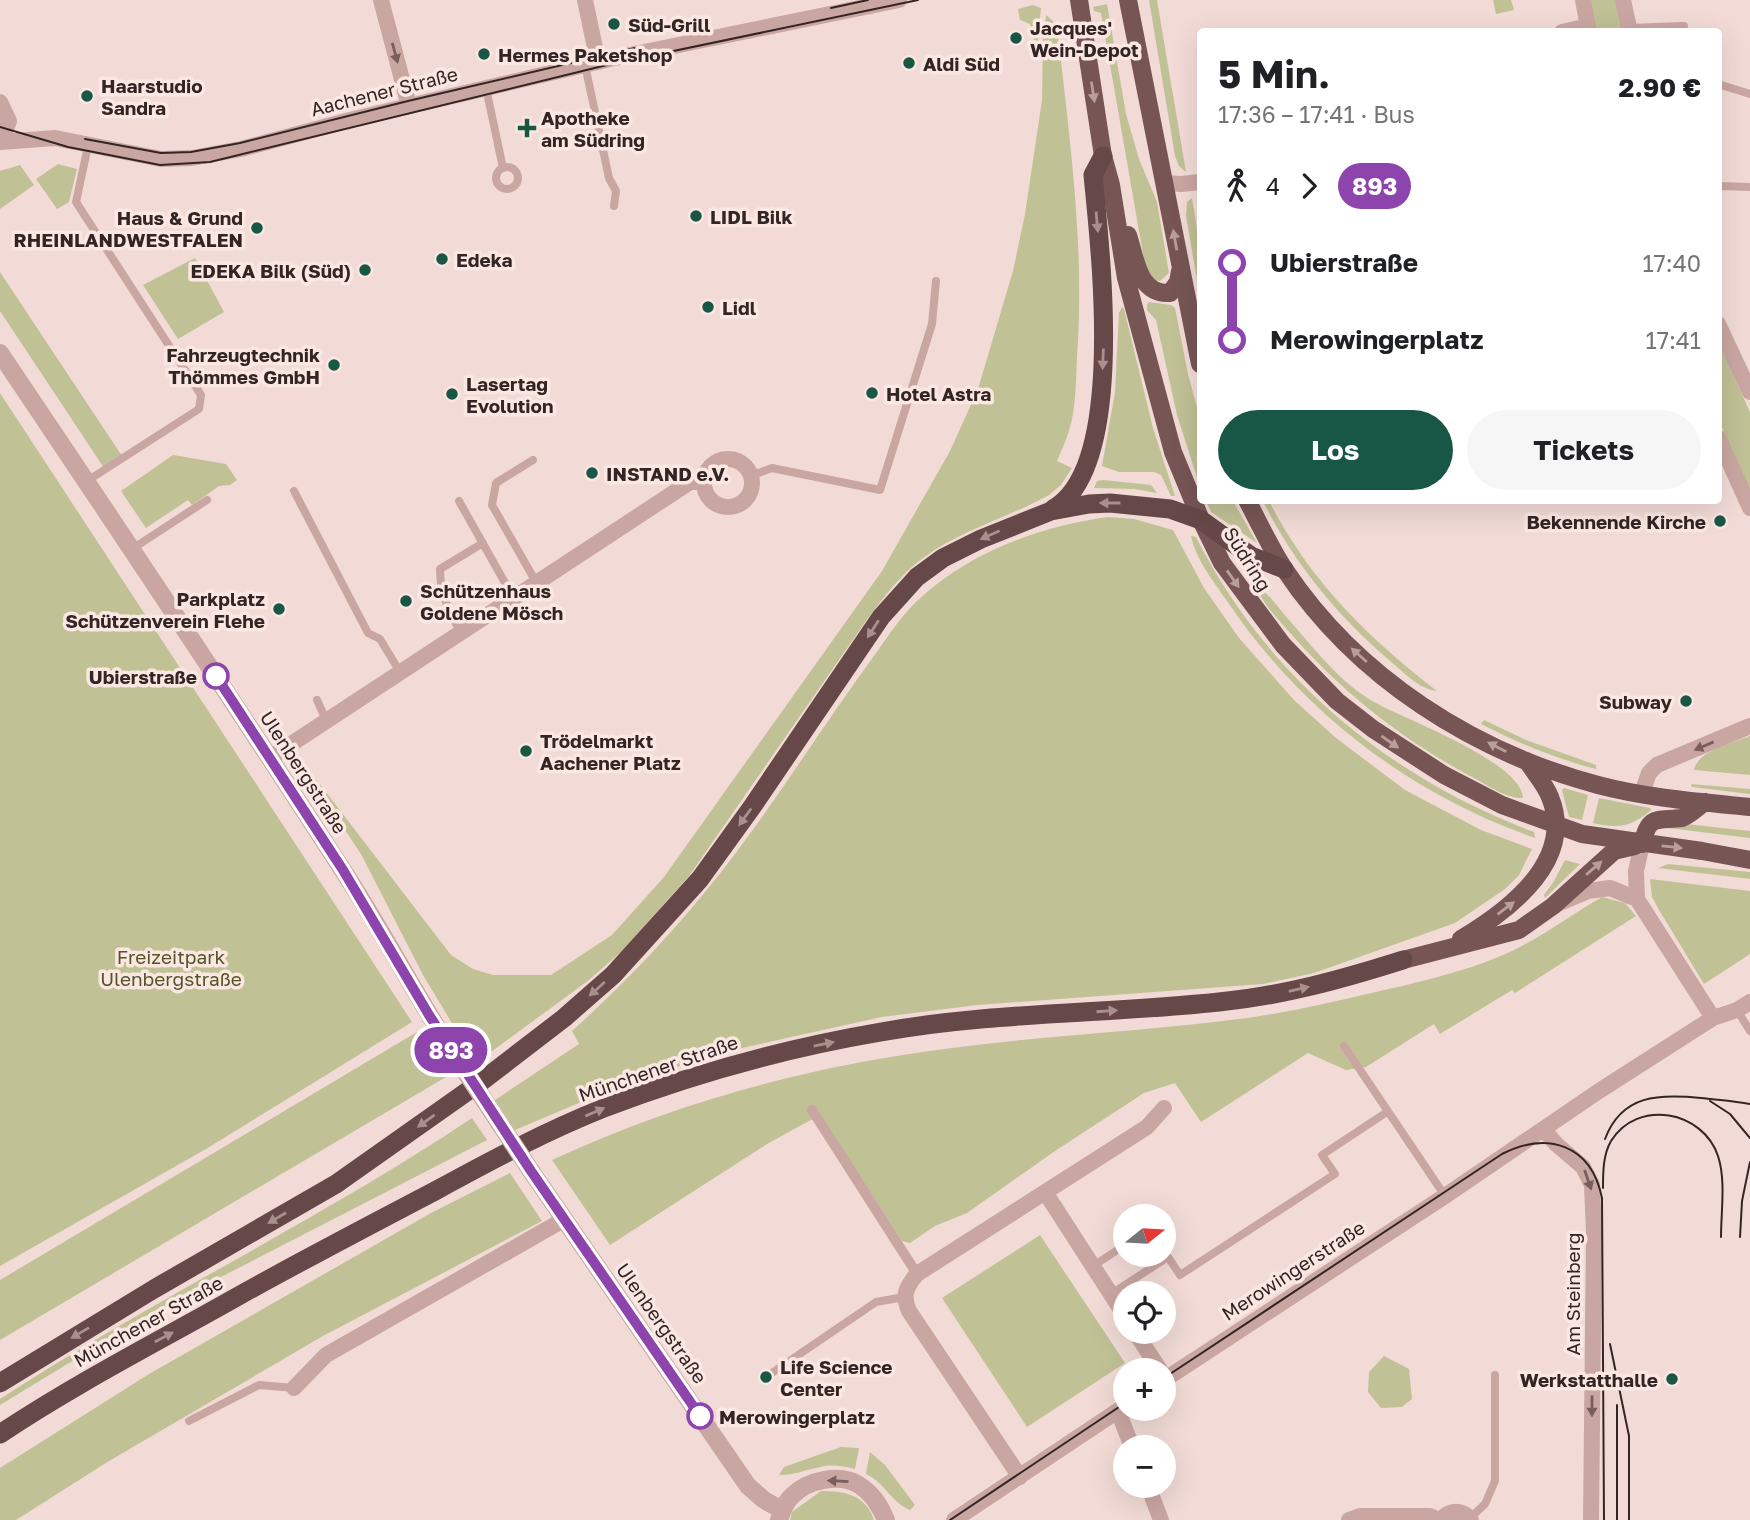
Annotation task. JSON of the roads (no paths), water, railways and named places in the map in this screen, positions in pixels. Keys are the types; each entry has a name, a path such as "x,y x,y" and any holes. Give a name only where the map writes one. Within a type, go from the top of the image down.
{"highway":[{"path":"1051,511 1069,497 1078,482 1091,453 1099,414 1104,345 1093,175 1103,156"},
{"path":"1051,511 1089,503 1122,503 1170,509 1200,520 1251,556 1284,569"},
{"name":"Münchener Straße","path":"0,1383 142,1296 336,1184 482,1082 565,1018 612,975 699,879 752,807 881,617 902,592 927,569 962,548 1051,511"},
{"name":"Münchener Straße","path":"0,1434 134,1353 532,1139 660,1088 757,1058 882,1032 959,1022 1221,1002 1316,985 1403,960"}],"main road":[{"name":"Südring","path":"1079,0 1103,156 1111,185 1131,301 1173,452 1200,520 1222,563 1251,604 1283,645 1337,701 1408,754 1444,775 1523,814 1582,835 1750,860"},
{"path":"1128,0 1197,344"},
{"path":"1111,185 1146,286 1154,293 1170,293 1178,282 1181,270"},
{"name":"Südring","path":"1249,504 1284,569 1320,615 1347,645 1431,713 1527,761 1597,785 1750,807"},
{"path":"1449,946 1509,906 1536,880 1552,850 1556,824 1550,795 1527,761"},
{"path":"1403,960 1519,930 1553,906 1614,851 1642,844 1646,828 1651,822 1665,817 1684,818 1705,802"}],"street":[{"path":"380,0 409,106"},
{"path":"585,0 591,64"},
{"name":"Aachener Straße","path":"0,102 9,121 0,142 55,138 161,159 191,158 248,147 409,106 836,7 899,0"},
{"path":"1583,0 1589,28"},
{"path":"1622,0 1629,28"},
{"path":"1165,183 1197,183"},
{"path":"1722,332 1750,392"},
{"name":"Ulenbergstraße","path":"0,353 343,870 429,1015 531,1171 748,1486 781,1515"},
{"path":"1722,446 1750,508"},
{"path":"729,459 742,464 750,476 747,497 734,505 720,505 708,496 704,482 709,468 721,460 729,459"},
{"path":"270,758 690,482 704,482"},
{"path":"1642,793 1649,773 1657,765 1750,726"},
{"path":"1642,844 1636,871 1637,899 1713,1018"},
{"path":"1553,906 1588,891 1610,888 1637,899"},
{"name":"Merowingerstraße","path":"1176,1368 1445,1196 1599,1091 1713,1018 1744,1006"},
{"path":"1020,1476 909,1311 904,1297 910,1282 917,1274 1147,1127 1164,1108"},
{"path":"812,1110 917,1274"},
{"name":"Am Steinberg","path":"1544,1130 1583,1167 1592,1185 1594,1234 1591,1520"},
{"path":"1045,1192 1113,1297"},
{"path":"294,1388 326,1355 565,1219"},
{"path":"954,1520 1113,1414"},
{"path":"781,1515 794,1493 816,1482 837,1479 857,1483 867,1491 878,1503 886,1520"},
{"path":"1153,1498 1161,1520"},
{"path":"1349,1520 1360,1516 1430,1516 1440,1520 1454,1511 1461,1512 1470,1519"}],"lane":[{"path":"1657,28 1684,28"},
{"path":"591,64 609,178 616,191 614,206"},
{"path":"1722,85 1750,94"},
{"path":"486,88 503,168"},
{"path":"86,482 199,410 201,395 76,202 88,146"},
{"path":"1722,186 1750,187"},
{"path":"750,476 772,468 880,490 932,324 936,281"},
{"path":"533,460 496,483 492,505 536,582"},
{"path":"294,491 368,634 380,639 400,673"},
{"path":"132,549 206,500"},
{"path":"459,500 513,597"},
{"path":"461,633 446,607 440,586 440,569 483,543"},
{"path":"317,701 327,720"},
{"path":"1744,1006 1750,1031"},
{"path":"1344,1046 1445,1196"},
{"path":"1111,1294 1168,1257 1180,1275 1335,1174 1322,1155 1387,1112"},
{"path":"1093,1266 1113,1253"},
{"path":"766,1377 876,1302 904,1297"},
{"path":"1470,1519 1485,1504 1495,1481 1495,1375"},
{"path":"189,1421 259,1385 294,1388"}],"tram line":[{"path":"831,8 868,0"},
{"path":"0,127 68,147 160,165 210,162 611,64 918,0"},
{"path":"85,139 161,153 191,152 240,143 635,48"},
{"path":"1605,1139 1621,1113 1644,1100 1671,1096 1750,1104"},
{"path":"1710,1101 1730,1114 1750,1138"},
{"path":"1603,1188 1606,1152 1623,1127 1637,1119 1653,1115 1685,1120 1699,1129 1718,1156 1722,1186 1721,1237"},
{"path":"1176,1370 1502,1154 1535,1144 1565,1147 1588,1165 1602,1198 1604,1520"},
{"path":"1740,1237 1742,1201 1750,1162"},
{"path":"1610,1344 1629,1436 1629,1520"},
{"path":"1617,1405 1617,1520"},
{"path":"950,1520 1113,1411"}],"place":[{"name":"Süd-Grill","path":"614,24"},
{"name":"Jacques' Wein-Depot","path":"1016,38"},
{"name":"Hermes Paketshop","path":"484,54"},
{"name":"Aldi Süd","path":"909,63"},
{"name":"Haarstudio Sandra","path":"87,96"},
{"name":"Apotheke am Südring","path":"527,128"},
{"name":"LIDL Bilk","path":"696,216"},
{"name":"Haus & Grund RHEINLANDWESTFALEN","path":"257,228"},
{"name":"Edeka","path":"442,259"},
{"name":"EDEKA Bilk (Süd)","path":"365,270"},
{"name":"Lidl","path":"708,307"},
{"name":"Fahrzeugtechnik Thömmes GmbH","path":"334,365"},
{"name":"Hotel Astra","path":"872,393"},
{"name":"Lasertag Evolution","path":"452,394"},
{"name":"INSTAND e.V.","path":"592,473"},
{"name":"Bekennende Kirche","path":"1720,521"},
{"name":"Schützenhaus Goldene Mösch","path":"406,601"},
{"name":"Parkplatz Schützenverein Flehe","path":"279,609"},
{"name":"Ubierstraße","path":"216,676"},
{"name":"Subway","path":"1686,701"},
{"name":"Trödelmarkt Aachener Platz","path":"526,751"},
{"name":"Life Science Center","path":"766,1377"},
{"name":"Werkstatthalle","path":"1672,1379"},
{"name":"Merowingerplatz","path":"700,1416"}],"park label":[{"name":"Freizeitpark Ulenbergstraße","path":"171,967"}]}
